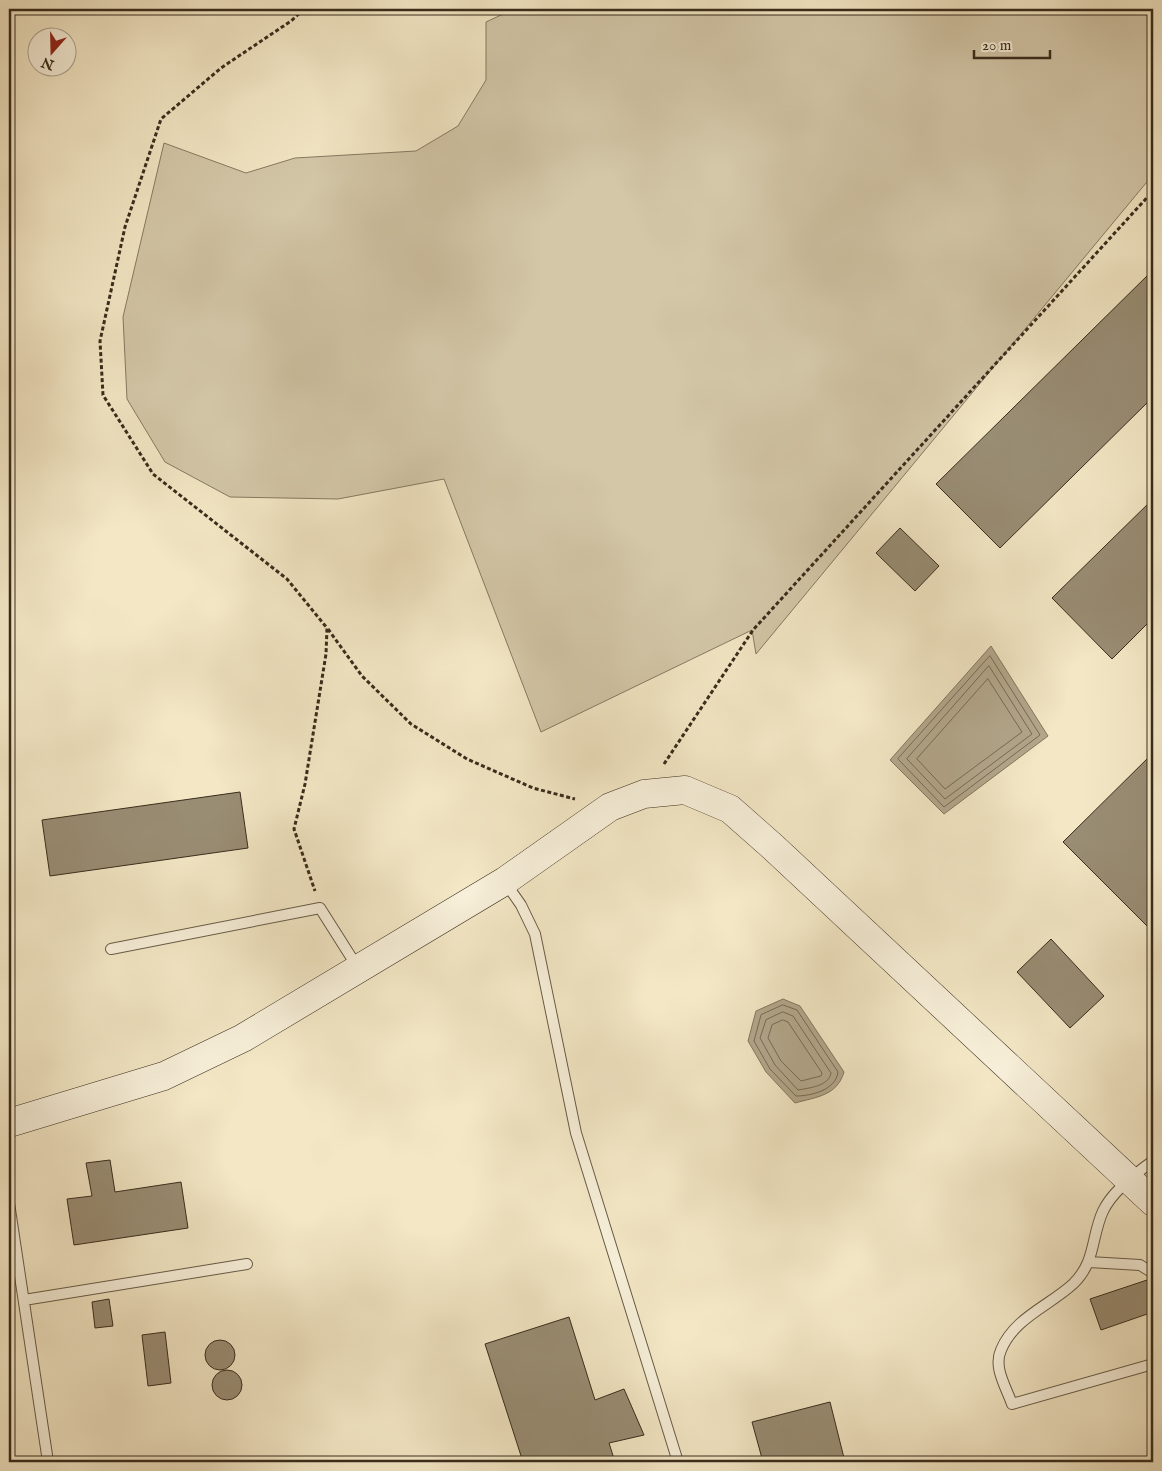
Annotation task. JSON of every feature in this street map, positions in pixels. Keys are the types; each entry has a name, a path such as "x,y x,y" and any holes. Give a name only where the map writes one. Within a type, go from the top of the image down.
{"street":[{"path":"9,1123 164,1076 243,1038 505,881 610,807 644,794 684,790 730,809 774,847 1153,1202"}],"lane":[{"path":"505,881 521,905 535,934 576,1134 678,1462"},
{"path":"111,949 320,908 359,969"},
{"path":"1153,1161 1129,1178 1103,1211 1089,1262 1073,1283 1016,1327 1000,1350 998,1366 1012,1404 1153,1364"},
{"path":"9,1203 47,1455"},
{"path":"1089,1262 1140,1265 1153,1273"},
{"path":"24,1300 247,1264"}],"path":[{"path":"304,9 292,21 221,68 161,119 125,227 100,341 103,395 152,474 287,579 328,628 362,676 411,724 467,759 533,788 610,807"},
{"path":"644,794 753,630 1153,191"},
{"path":"320,908 294,828 305,784 326,654 328,628"}],"shaded area":[{"path":"514,9 1153,9 1153,178 1146,183 756,654 752,630 541,732 444,479 338,499 230,497 165,462 127,399 123,317 164,143 246,173 295,158 416,151 458,126 486,80 486,22"}],"water":[{"path":"991,646 1048,736 944,814 890,760"},
{"path":"783,999 800,1006 844,1072 841,1080 831,1091 818,1097 795,1103 766,1072 748,1041 756,1011"}],"building":[{"path":"1153,270 1153,397 1000,548 936,484"},
{"path":"1153,499 1153,618 1112,659 1052,598"},
{"path":"900,528 939,566 915,591 876,553"},
{"path":"1153,753 1153,932 1063,842"},
{"path":"240,792 248,848 50,876 42,820"},
{"path":"1051,939 1104,996 1070,1028 1017,972"},
{"path":"110,1160 115,1192 181,1182 188,1228 74,1245 67,1199 92,1196 86,1163"},
{"path":"1147,1280 1153,1299 1153,1312 1101,1330 1090,1299"},
{"path":"109,1299 113,1326 95,1328 92,1302"},
{"path":"569,1317 595,1400 624,1389 644,1435 609,1443 615,1462 523,1462 485,1344"},
{"path":"165,1332 171,1383 148,1386 142,1335"},
{"path":"220,1340 226,1341 234,1349 234,1361 226,1369 220,1370 214,1369 206,1361 205,1355 206,1349 214,1341"},
{"path":"227,1370 233,1371 241,1379 241,1391 233,1399 227,1400 221,1399 213,1391 212,1385 213,1379 221,1371"},
{"path":"830,1402 845,1462 763,1462 752,1422"},
{"path":"357,1457 358,1462 335,1462"}]}
